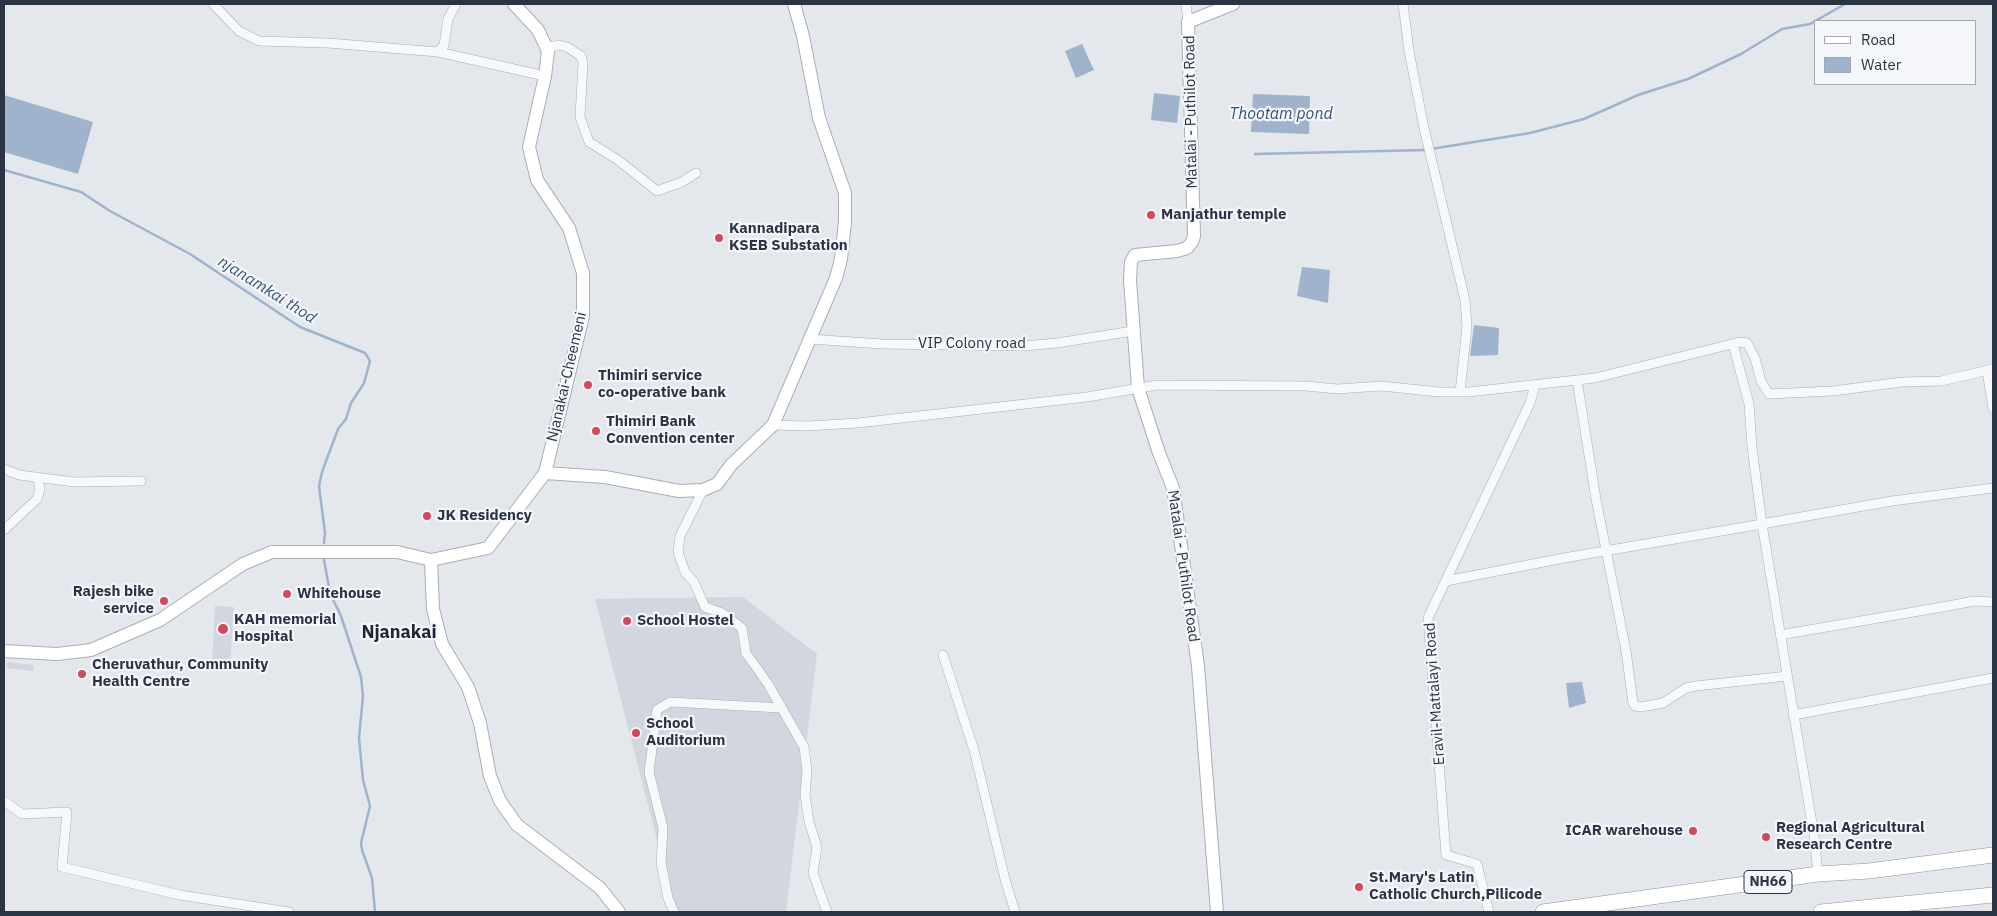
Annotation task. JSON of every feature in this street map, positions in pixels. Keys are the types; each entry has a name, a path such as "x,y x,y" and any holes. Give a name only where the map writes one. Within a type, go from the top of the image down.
{"highway":[{"name":"NH66","path":"1544,912 1818,874 1869,870 1993,855"},
{"path":"1821,912 1993,895"}],"street":[{"path":"213,4 239,30 259,42 328,43 438,52 545,76"},
{"path":"438,52 444,45 448,19 456,4"},
{"name":"Njanakai-Cheemeni","path":"431,560 488,548 544,474 584,316 583,273 569,228 537,180 529,147 545,76 546,48 538,30 514,4"},
{"path":"544,474 605,477 679,491 704,490 717,484 731,465 773,424 836,278 841,259 845,222 845,193 819,118 803,36 794,4"},
{"path":"1186,4 1188,22"},
{"name":"Matalai - Puthilot Road","path":"1217,912 1198,666 1174,488 1159,453 1138,388 1133,330 1131,262 1135,255 1187,248 1192,242 1194,236 1188,22 1233,4"},
{"path":"1403,4 1409,51 1424,128 1465,300 1467,328 1460,392"},
{"path":"546,48 559,45 574,50 581,56 583,63 580,117 590,142 618,160 657,191 682,182 696,172"},
{"name":"VIP Colony road","path":"810,339 882,344 1024,346 1057,343 1133,330"},
{"path":"773,424 807,426 858,423 1087,397 1165,385 1298,386 1337,389 1382,386 1439,392 1460,392 1595,378 1733,344 1747,343 1755,358 1761,380 1769,394 1834,391 1902,382 1941,381 1990,370 1993,408"},
{"path":"1733,344 1749,404 1752,447 1762,524 1814,835 1818,874"},
{"path":"1577,380 1596,499 1635,706 1641,707 1663,703 1686,688 1696,686 1787,676"},
{"name":"Eravil-Mattalayi Road","path":"1489,912 1477,864 1446,855 1428,618 1530,403 1535,385"},
{"path":"4,469 19,475 74,482 141,481"},
{"path":"4,530 37,499 40,490 38,477"},
{"path":"1446,581 1607,550 1892,501 1993,488"},
{"path":"704,490 680,536 678,552 685,572 694,582 704,607 722,613 742,628 746,653 768,684 804,747 807,771 805,795 817,847 813,873 827,912"},
{"path":"4,651 57,654 91,650 160,620 243,564 272,552 397,552 431,560 433,609 442,644 468,687 480,723 490,776 500,801 517,825 600,888 619,912"},
{"path":"1780,635 1957,604 1993,602"},
{"path":"944,655 974,750 1005,879 1015,912"},
{"path":"1793,715 1993,678"},
{"path":"674,912 668,898 661,864 663,828 649,772 657,710 670,702 781,708"},
{"path":"4,801 22,814 67,812 62,867 180,895 289,912"}],"shaded area":[{"path":"743,597 817,654 786,912 687,912 675,910 595,599"},
{"name":"KAH memorial Hospital","path":"215,606 234,607 230,663 212,662"},
{"path":"7,662 34,665 33,671 6,668"}],"water":[{"path":"1082,44 1094,70 1076,78 1065,51"},
{"path":"1154,93 1180,96 1177,123 1151,120"},
{"name":"Thootam pond","path":"1253,94 1310,96 1309,134 1251,132"},
{"path":"4,95 93,122 78,174 4,152"},
{"path":"1302,267 1330,270 1328,303 1297,296"},
{"path":"1474,325 1499,328 1498,355 1470,356"},
{"path":"1582,682 1586,703 1569,708 1566,683"}],"waterway":[{"path":"1817,20 1845,4"},
{"path":"1431,149 1530,133 1584,119 1638,95 1688,79 1741,54 1782,29 1814,22"},
{"path":"1255,154 1426,150"},
{"name":"njanamkai thod","path":"4,170 81,192 110,211 190,254 300,327 365,353 370,361 364,383 351,403 346,419 338,429 322,472 319,486 325,533 324,543"},
{"name":"njanamkai thod","path":"324,560 330,593 341,616 361,677 363,696 359,738 363,780 370,806 361,843 372,878 375,912"}],"place":[{"name":"Manjathur temple","path":"1151,215"},
{"name":"Kannadipara KSEB Substation","path":"719,238"},
{"name":"Thimiri service co-operative bank","path":"588,385"},
{"name":"Thimiri Bank Convention center","path":"596,431"},
{"name":"JK Residency","path":"427,516"},
{"name":"Whitehouse","path":"287,594"},
{"name":"Rajesh bike service","path":"164,601"},
{"name":"School Hostel","path":"627,621"},
{"name":"KAH memorial Hospital","path":"223,629"},
{"name":"Cheruvathur, Community Health Centre","path":"82,674"},
{"name":"School Auditorium","path":"636,733"},
{"name":"ICAR warehouse","path":"1693,831"},
{"name":"Regional Agricultural Research Centre","path":"1766,837"},
{"name":"St.Mary's Latin Catholic Church,Pilicode","path":"1359,887"}],"district":[{"name":"Njanakai","path":"399,633"}]}
